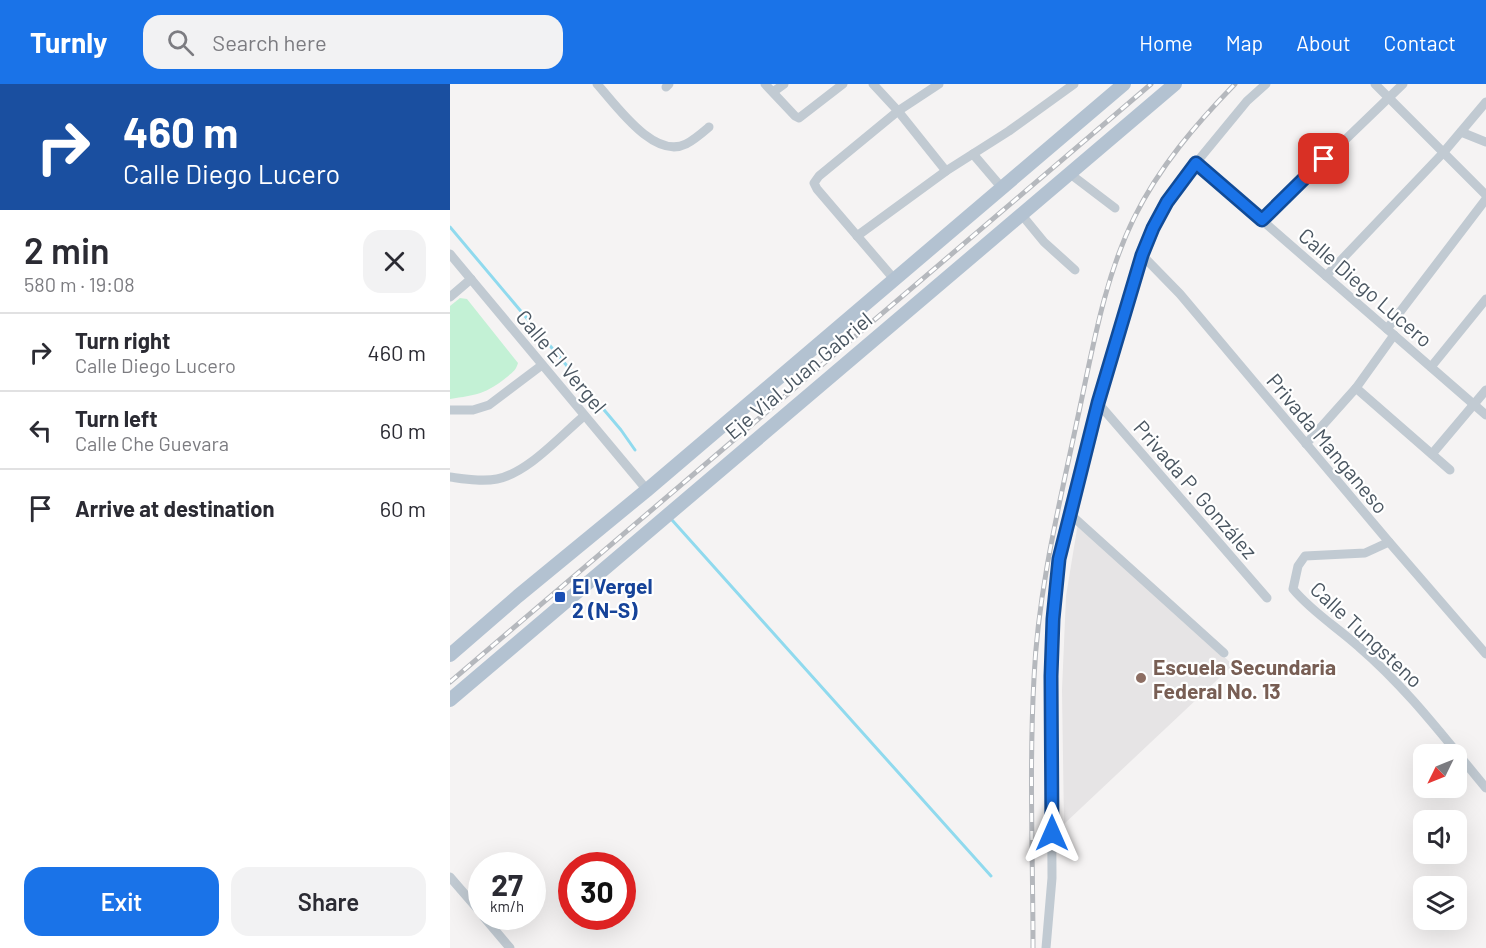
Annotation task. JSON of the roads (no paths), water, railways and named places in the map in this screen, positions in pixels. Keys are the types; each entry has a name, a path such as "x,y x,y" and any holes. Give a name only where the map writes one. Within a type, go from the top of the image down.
{"main road":[{"name":"Eje Vial Juan Gabriel","path":"450,655 1124,84"},
{"name":"Eje Vial Juan Gabriel","path":"450,700 1175,84"}],"street":[{"path":"597,84 647,138 664,147 684,145 709,127"},
{"path":"765,84 799,118 843,84"},
{"path":"773,92 784,84"},
{"path":"873,84 946,171"},
{"path":"894,279 814,183 819,176 898,111 939,84"},
{"path":"1046,948 1052,878 1053,619 1059,559 1098,403 1142,255 1153,228 1167,202 1196,163 1247,101 1266,84"},
{"path":"1375,84 1486,195"},
{"path":"1262,220 1403,84"},
{"path":"857,236 946,171 1010,131 1070,85"},
{"path":"1326,276 1443,153 1486,102"},
{"path":"1461,132 1486,142"},
{"path":"973,154 1002,188"},
{"name":"Calle Diego Lucero","path":"1196,163 1486,415"},
{"path":"1069,173 1115,208"},
{"path":"1306,444 1356,388 1391,332 1486,199"},
{"path":"1021,214 1044,242 1075,270"},
{"name":"Calle El Vergel","path":"450,254 647,490"},
{"name":"Privada Manganeso","path":"1142,255 1180,294 1486,654"},
{"path":"450,297 471,279"},
{"path":"1431,367 1486,299"},
{"path":"450,410 473,410 489,405 542,365"},
{"path":"1356,388 1450,470"},
{"path":"1432,454 1486,390"},
{"name":"Privada P. González","path":"1098,403 1267,598"},
{"path":"450,477 478,480 497,479 518,471 584,416"},
{"path":"1071,514 1224,653"},
{"name":"Calle Tungsteno","path":"1389,542 1365,553 1305,556 1298,566 1293,589 1388,675 1486,788"},
{"path":"450,877 468,898"},
{"path":"495,930 510,948"}],"waterway":[{"path":"450,227 621,430 635,450"},
{"path":"672,520 991,876"}],"railway":[{"path":"450,682 1151,84"},
{"path":"1033,948 1032,746 1036,645 1050,549 1106,292 1123,242 1155,181 1179,147 1235,84"}],"place":[{"name":"El Vergel 2 (N-S)","path":"560,597"},
{"name":"Escuela Secundaria Federal No. 13","path":"1141,678"}]}
